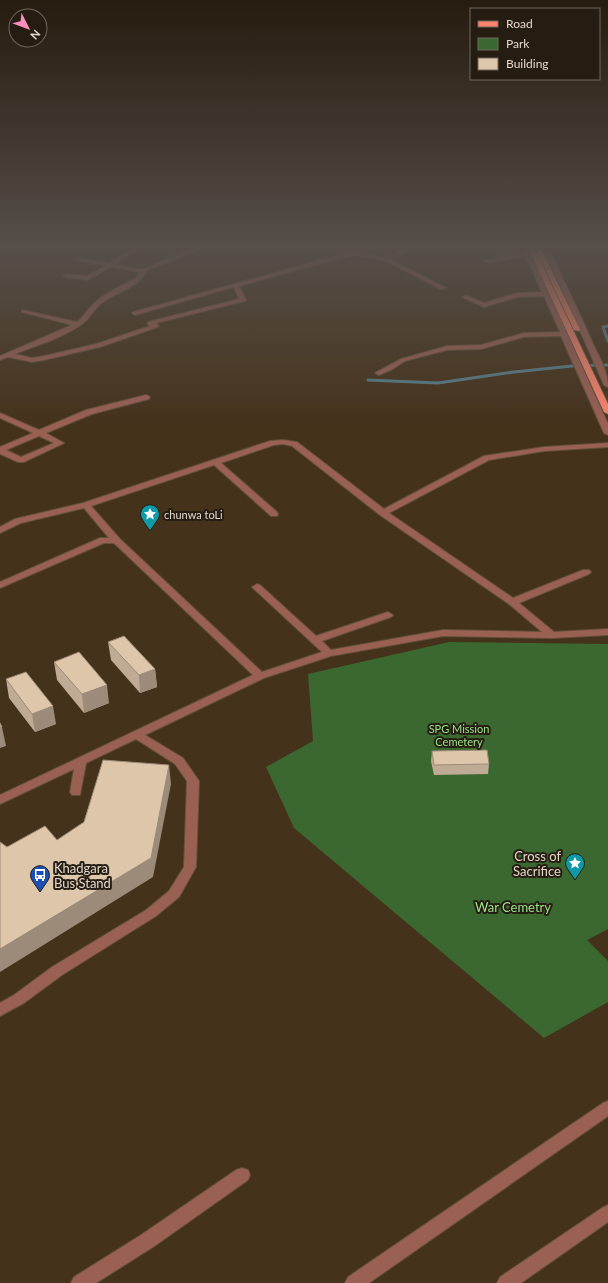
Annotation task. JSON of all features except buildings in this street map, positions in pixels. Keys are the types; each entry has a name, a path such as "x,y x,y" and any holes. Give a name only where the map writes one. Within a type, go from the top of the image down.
{"main road":[{"path":"561,305 608,396"},
{"path":"566,305 592,366 608,412"}],"street":[{"path":"0,358 76,324 88,316 96,305"},
{"path":"135,313 164,305"},
{"path":"8,355 32,360 98,346 156,326 150,323 168,317 213,309 227,305"},
{"path":"552,305 565,334 608,385"},
{"path":"572,305 582,325 608,433"},
{"path":"24,311 76,324"},
{"path":"379,373 389,369 403,360 447,348 481,347 524,334 565,334"},
{"path":"0,451 89,412 146,397"},
{"path":"0,451 21,460 60,443 2,417"},
{"path":"0,530 18,521 86,505 273,444 283,442 294,444 383,513 512,602 552,635"},
{"path":"383,513 487,458 544,449 608,445"},
{"path":"215,462 274,514"},
{"path":"86,505 117,541 260,676"},
{"path":"0,585 103,540 117,541"},
{"path":"512,602 586,572"},
{"path":"256,587 330,653"},
{"path":"315,640 388,615"},
{"path":"0,800 260,676 330,653 443,633 552,635 608,632"},
{"path":"0,1010 19,999 56,971 151,913 174,894 190,867 193,781 179,761 138,734"},
{"path":"76,792 81,761"},
{"path":"354,1283 608,1108"},
{"path":"80,1283 147,1241 242,1175"},
{"path":"506,1283 608,1213"}],"green space":[{"path":"449,642 608,644 608,929 587,940 608,961 608,1002 544,1038 294,828 266,767 313,741 308,674"}],"waterway":[{"path":"608,326 603,327 608,341"},
{"path":"368,380 438,383 514,372 572,366 608,365"}],"place":[{"name":"chunwa toLi","path":"150,531"},
{"name":"Cross of Sacrifice","path":"575,880"},
{"name":"Khadgara Bus Stand","path":"40,892"}],"park label":[{"name":"SPG Mission Cemetery","path":"459,734"},
{"name":"War Cemetry","path":"513,907"}]}
